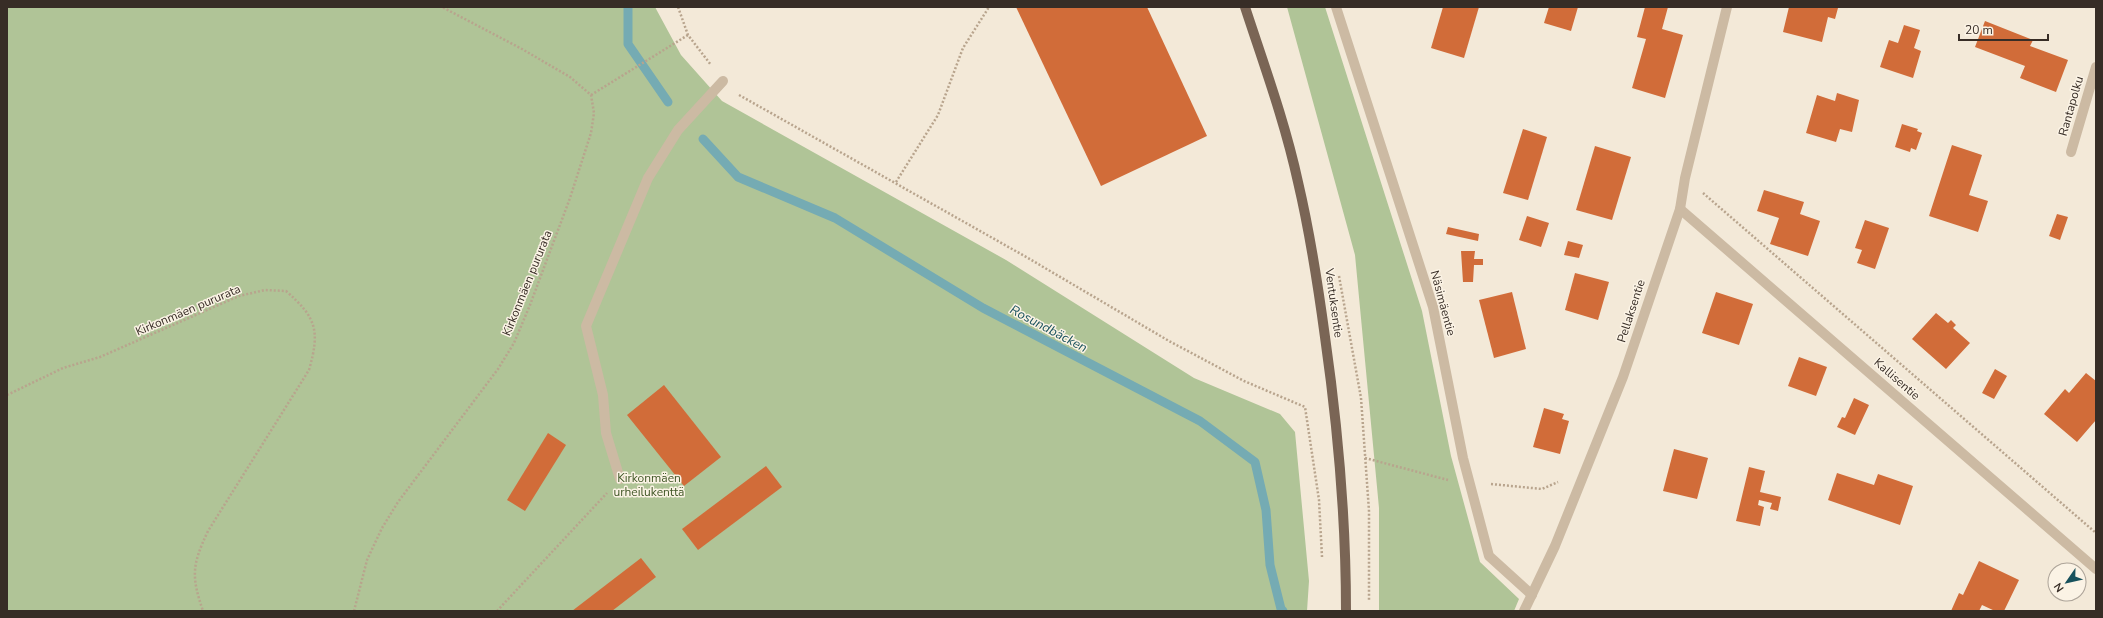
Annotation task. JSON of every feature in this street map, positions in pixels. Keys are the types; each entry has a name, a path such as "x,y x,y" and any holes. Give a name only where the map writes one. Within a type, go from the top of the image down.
{"main road":[{"name":"Ventuksentie","path":"1245,7 1275,99 1298,180 1315,262 1336,420 1343,506 1346,611"}],"street":[{"name":"Näsimäentie","path":"1336,7 1433,307 1463,458 1489,556 1532,595"},
{"name":"Pellaksentie","path":"1524,611 1555,546 1623,377 1680,209 1685,178 1727,7"},
{"name":"Rantapolku","path":"2071,152 2096,67"},
{"path":"620,479 606,433 603,395 586,326 648,178 678,130 723,81"},
{"name":"Kallisentie","path":"1680,209 2096,569"}],"path":[{"path":"442,7 522,48 570,77 591,95 688,35"},
{"path":"678,7 688,35 723,81 744,99 896,182 1169,341 1244,382 1305,407 1319,500 1322,563"},
{"path":"896,182 938,115 963,48 989,7"},
{"name":"Kirkonmäen pururata","path":"354,611 366,560 382,528 398,502 498,369 514,342 533,298 591,133 594,113 591,95"},
{"path":"1685,178 2096,533"},
{"name":"Kirkonmäen pururata","path":"7,395 63,368 100,357 239,296 265,290 286,291 303,306 314,325 316,348 309,370 208,531 198,552 194,571 196,589 203,611"},
{"path":"497,611 620,479"}],"green space":[{"name":"Kirkonmäen urheilukenttä","path":"7,7 655,7 681,55 722,101 1006,260 1194,378 1280,414 1295,432 1309,581 1307,611 7,611"},
{"path":"1287,7 1325,7 1422,311 1451,456 1480,562 1519,599 1514,611 1379,611 1379,508 1355,255"}],"building":[{"path":"1016,7 1147,7 1207,136 1101,186"},
{"path":"1443,7 1479,7 1464,58 1431,48"},
{"path":"1549,7 1578,7 1571,31 1544,23"},
{"path":"1645,7 1668,7 1662,29 1683,35 1665,98 1632,88 1646,39 1637,37"},
{"path":"1789,7 1838,8 1835,19 1828,17 1822,42 1783,32"},
{"path":"1985,21 2033,40 2030,46 2068,60 2056,92 2020,78 2025,66 1975,47"},
{"path":"1904,25 1920,30 1914,48 1921,51 1913,78 1880,67 1889,40 1898,43"},
{"path":"1837,93 1859,100 1852,132 1840,129 1836,142 1806,133 1817,95 1835,101"},
{"path":"1902,124 1918,129 1917,131 1922,133 1916,150 1911,148 1910,152 1895,147"},
{"path":"1523,129 1547,137 1528,200 1503,193"},
{"path":"1952,145 1982,155 1969,195 1988,201 1978,232 1929,216"},
{"path":"1595,146 1631,157 1612,220 1576,210"},
{"path":"1764,190 1804,202 1800,214 1820,221 1808,256 1770,244 1779,218 1757,211"},
{"path":"2057,214 2068,217 2060,240 2049,236"},
{"path":"1527,216 1549,223 1541,247 1519,240"},
{"path":"1865,220 1889,228 1875,269 1857,263 1862,250 1855,248"},
{"path":"1448,227 1479,234 1478,241 1446,234"},
{"path":"1568,241 1583,245 1579,258 1564,255"},
{"path":"1461,251 1475,251 1474,259 1483,259 1483,265 1474,265 1473,282 1463,282"},
{"path":"1575,273 1609,282 1598,320 1565,310"},
{"path":"1512,292 1526,349 1494,358 1479,300"},
{"path":"1716,292 1753,304 1739,345 1702,333"},
{"path":"1936,313 1948,323 1951,320 1956,325 1953,328 1970,343 1946,369 1912,339"},
{"path":"1799,357 1827,367 1816,396 1788,386"},
{"path":"1995,369 2007,376 1994,399 1982,393"},
{"path":"2086,373 2096,381 2096,420 2077,442 2044,414 2065,389 2069,393"},
{"path":"664,385 721,457 684,486 627,415"},
{"path":"1854,398 1869,405 1855,435 1837,427 1842,417 1845,418"},
{"path":"1544,408 1564,414 1562,419 1569,421 1560,454 1533,447"},
{"path":"548,433 566,445 525,511 507,500"},
{"path":"1674,449 1708,458 1697,499 1663,491"},
{"path":"766,466 782,487 698,550 682,529"},
{"path":"1749,467 1765,471 1760,492 1781,497 1778,511 1770,509 1772,503 1759,500 1758,505 1764,507 1760,526 1736,521"},
{"path":"1837,473 1874,485 1878,474 1913,486 1900,525 1828,500"},
{"path":"641,558 656,577 612,611 572,611"},
{"path":"1979,561 2019,580 2004,611 1995,611 1982,605 1979,611 1951,611 1959,593 1963,595"}],"waterway":[{"name":"Rosundbäcken","path":"628,7 628,44 668,102"},
{"name":"Rosundbäcken","path":"703,139 738,177 835,218 983,308 1200,421 1255,462 1266,510 1270,565 1281,609 1283,611"}]}
